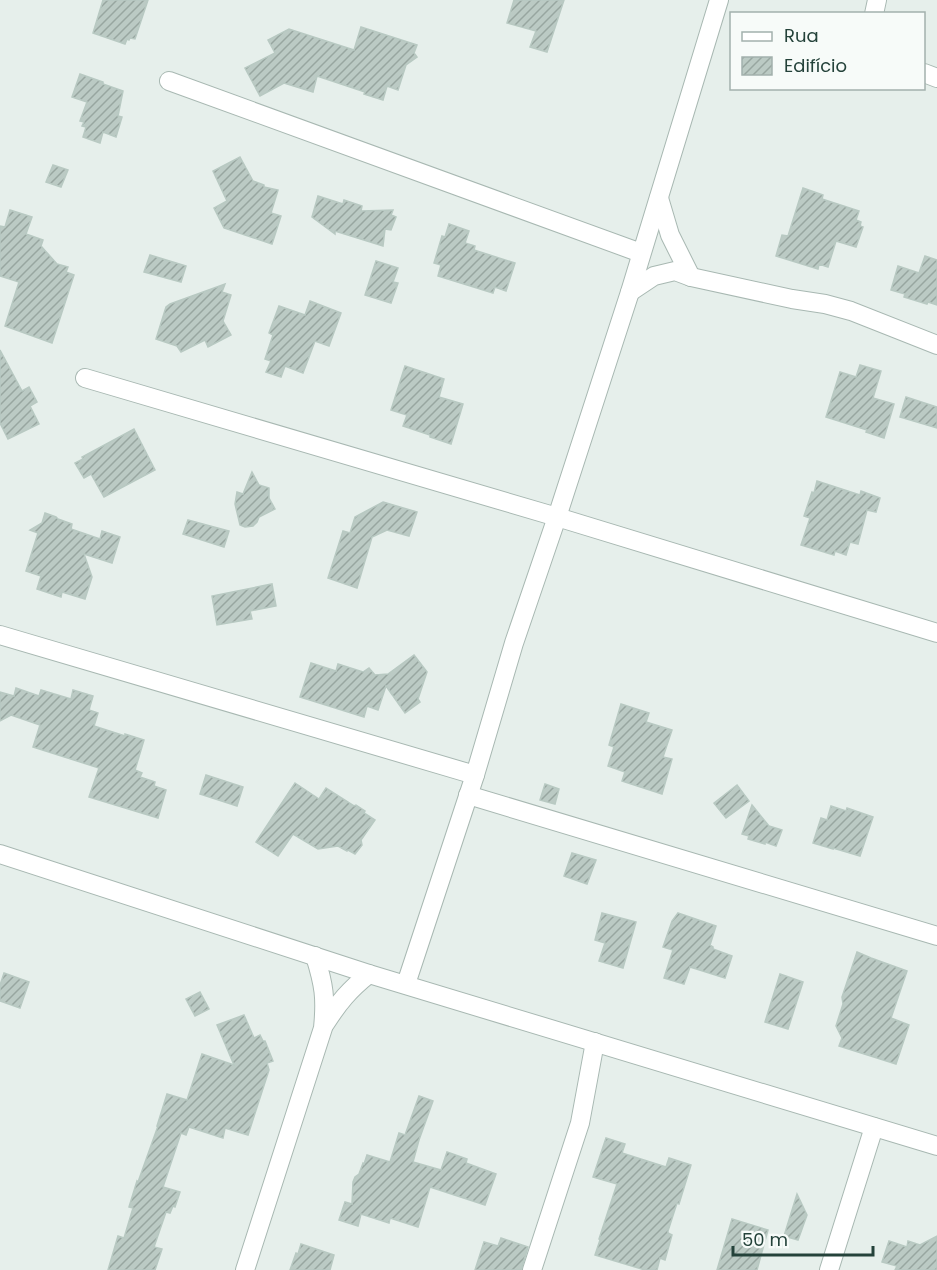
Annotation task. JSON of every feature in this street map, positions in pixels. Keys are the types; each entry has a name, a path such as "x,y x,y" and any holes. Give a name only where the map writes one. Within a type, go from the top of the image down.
{"street":[{"path":"406,984 475,776 514,643 630,292 719,0"},
{"path":"169,81 641,253"},
{"path":"658,198 670,235 691,277"},
{"path":"630,292 654,276 675,271 691,277 851,311 937,345"},
{"path":"85,378 557,517 937,633"},
{"path":"0,635 475,776"},
{"path":"468,795 937,936"},
{"path":"0,854 369,974 937,1146"},
{"path":"245,1270 323,1028 325,1002 323,980 315,956"},
{"path":"323,1028 339,1003 369,974"},
{"path":"532,1270 580,1123 595,1042"},
{"path":"829,1270 874,1127"}],"building":[{"path":"103,0 148,0 135,39 127,39 125,44 93,33"},
{"path":"514,0 564,0 547,52 530,47 536,31 507,23"},
{"path":"361,27 417,45 414,53 417,57 406,65 398,90 387,86 383,100 317,76 313,92 284,83 260,96 245,68 275,53 268,40 289,29 354,50"},
{"path":"80,74 123,91 118,116 122,117 116,137 103,132 100,143 83,137 86,127 82,126 84,122 80,121 87,102 72,97"},
{"path":"240,157 253,181 264,187 278,190 271,213 281,216 272,244 224,228 214,208 227,201 213,171"},
{"path":"53,165 68,170 61,187 46,182"},
{"path":"803,188 823,195 822,199 859,211 856,220 861,222 860,226 863,227 856,247 836,241 828,267 819,264 818,269 776,256 782,235 788,236"},
{"path":"318,196 343,204 344,200 362,206 361,211 393,210 391,215 396,217 391,230 385,229 383,246 335,231 335,234 312,217"},
{"path":"10,210 32,217 26,234 43,240 41,246 57,264 68,267 66,272 74,275 52,343 5,326 19,282 0,276 0,226 5,227"},
{"path":"449,224 469,231 465,243 475,246 474,250 515,263 506,291 495,287 493,293 438,276 441,265 434,263 442,236 445,237"},
{"path":"150,255 186,266 181,282 144,272"},
{"path":"925,256 937,260 937,305 904,297 905,294 891,290 898,266 919,273"},
{"path":"376,261 398,268 393,282 398,283 391,303 365,295"},
{"path":"225,284 222,292 231,295 223,321 231,335 208,347 205,340 181,352 177,346 156,339 166,307"},
{"path":"310,301 341,313 329,346 315,341 303,373 285,366 281,377 266,372 271,361 265,359 273,335 269,333 279,306 305,315"},
{"path":"0,350 22,391 29,387 37,402 30,406 39,424 8,439 0,423"},
{"path":"860,365 881,371 873,398 894,404 884,438 826,417 840,372 856,377"},
{"path":"405,366 444,379 439,397 463,404 451,444 403,426 407,415 391,410"},
{"path":"906,397 937,407 937,428 900,417"},
{"path":"134,429 155,470 104,497 91,474 84,478 75,463"},
{"path":"252,472 259,485 269,488 269,498 275,509 259,517 253,526 245,527 240,525 235,504 237,492 243,494"},
{"path":"817,481 860,495 861,491 880,498 876,512 867,510 858,544 850,542 846,555 835,551 834,555 801,545 810,518 804,516"},
{"path":"383,502 417,512 409,536 387,530 372,537 357,588 328,578 343,531 350,533 355,517"},
{"path":"45,513 72,524 71,529 100,539 102,531 120,537 112,563 84,554 92,577 85,599 62,592 61,597 37,589 41,576 26,571 38,533 30,530 42,523"},
{"path":"188,520 229,531 224,547 183,534"},
{"path":"272,584 276,606 250,611 252,619 217,625 212,596"},
{"path":"414,655 427,672 418,699 420,702 405,713 386,686 378,710 367,706 364,717 300,697 311,663 336,671 338,664 363,672 369,668 375,675 388,674"},
{"path":"16,688 39,696 41,690 71,699 73,690 93,696 89,710 98,713 94,726 144,740 135,770 142,773 140,777 155,782 154,786 166,790 158,818 89,797 99,768 33,747 40,725 11,715 0,721 0,692 14,696"},
{"path":"621,704 649,713 646,722 672,730 663,757 672,759 662,794 622,781 625,772 608,766 614,747 609,745"},
{"path":"206,775 243,787 237,806 200,794"},
{"path":"295,783 319,799 326,788 354,806 356,805 375,820 361,840 362,845 355,854 338,846 318,849 293,834 278,856 256,842"},
{"path":"545,784 559,789 555,804 540,800"},
{"path":"737,785 749,801 726,818 714,803"},
{"path":"752,805 769,826 782,830 776,846 748,839 749,836 742,834"},
{"path":"831,806 846,811 847,808 873,817 860,856 813,843 821,818 827,820"},
{"path":"572,853 596,860 587,884 564,876"},
{"path":"602,913 636,922 623,968 599,961 605,943 595,940"},
{"path":"678,913 716,926 710,945 713,949 732,956 725,978 690,967 684,984 664,978 673,950 663,947 672,921"},
{"path":"857,952 907,971 891,1018 909,1025 896,1064 839,1046 842,1038 836,1026 843,1004 842,997"},
{"path":"4,973 29,982 20,1008 0,1001 0,985"},
{"path":"780,974 803,982 788,1029 765,1022"},
{"path":"200,992 209,1009 195,1016 186,999"},
{"path":"244,1015 254,1038 260,1035 265,1041 273,1061 267,1063 269,1070 248,1135 225,1128 223,1138 189,1127 186,1135 181,1133 163,1187 180,1192 175,1207 173,1206 170,1213 166,1212 154,1247 162,1249 155,1270 108,1270 118,1236 124,1238 133,1208 129,1207 167,1094 187,1100 202,1054 234,1065 217,1025"},
{"path":"419,1096 433,1101 413,1162 441,1170 447,1152 467,1159 466,1163 496,1174 485,1205 430,1187 418,1227 390,1218 389,1223 361,1214 358,1226 339,1220 345,1202 352,1204 353,1182 367,1155 390,1162 399,1133 405,1135"},
{"path":"606,1138 625,1144 622,1153 666,1167 669,1158 691,1165 668,1231 672,1235 665,1260 660,1258 657,1270 645,1270 595,1255 617,1184 593,1177"},
{"path":"797,1194 807,1215 798,1240 784,1236"},
{"path":"732,1219 768,1230 757,1270 717,1270"},
{"path":"937,1236 937,1270 895,1270 897,1266 882,1262 889,1241 907,1247 908,1241 920,1245"},
{"path":"501,1238 528,1247 521,1270 475,1270 484,1242 498,1246"},
{"path":"301,1244 334,1255 330,1270 290,1270"}]}
